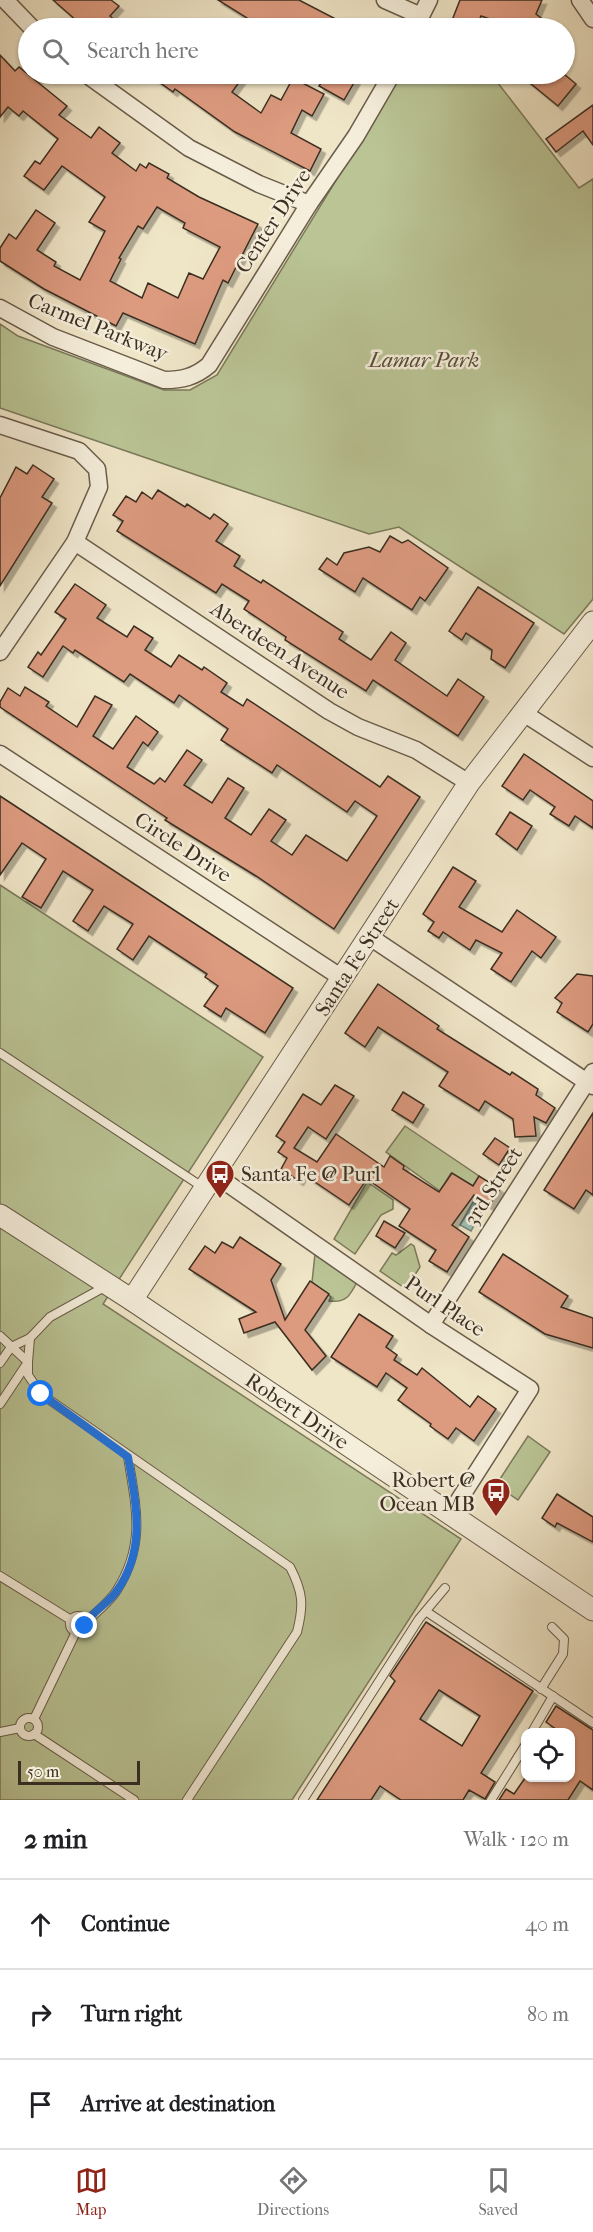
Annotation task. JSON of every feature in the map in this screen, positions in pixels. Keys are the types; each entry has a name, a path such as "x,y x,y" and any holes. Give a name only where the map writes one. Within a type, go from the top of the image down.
{"street":[{"path":"5,0 22,18"},
{"path":"385,0 412,18"},
{"path":"420,18 429,0"},
{"path":"580,0 593,19"},
{"path":"101,84 189,148 259,184 309,204"},
{"name":"Center Drive","path":"180,380 198,374 208,365 309,204 356,136 386,84"},
{"name":"Carmel Parkway","path":"0,308 53,337 103,358 164,380 180,380"},
{"path":"0,425 79,451 97,469 99,487 75,542 0,652"},
{"name":"Aberdeen Avenue","path":"75,542 329,711 358,727 416,750 469,783"},
{"name":"Santa Fe Street","path":"132,1300 469,783 593,622"},
{"path":"522,712 593,758"},
{"name":"Circle Drive","path":"0,754 342,978"},
{"path":"370,937 591,1080"},
{"name":"3rd Street","path":"431,1325 591,1080"},
{"name":"Purl Place","path":"209,1181 530,1389 450,1514"},
{"name":"Robert Drive","path":"0,1215 108,1284 593,1610"}],"lane":[{"path":"0,1053 209,1181"},
{"path":"0,1363 11,1347 30,1338 50,1317 108,1284"},
{"path":"0,1336 28,1362"},
{"path":"30,1338 28,1375 41,1394 128,1457 290,1568 298,1582 303,1609 297,1632 187,1800"},
{"path":"0,1404 28,1362"},
{"path":"34,1719 76,1632 84,1629 85,1623 116,1592 132,1562 139,1521 128,1457"},
{"path":"0,1576 71,1620"},
{"path":"303,1800 419,1619 445,1588"},
{"path":"427,1612 593,1723"},
{"path":"71,1620 79,1617 85,1623"},
{"path":"71,1620 70,1626 76,1632"},
{"path":"541,1689 563,1654 564,1639 552,1627"},
{"path":"534,1728 553,1696"},
{"path":"20,1728 24,1719 34,1719"},
{"path":"34,1719 38,1725 34,1734"},
{"path":"0,1732 20,1728"},
{"path":"20,1728 24,1734 34,1734 134,1800"},
{"path":"491,1800 521,1751"}],"green space":[{"name":"Lamar Park","path":"395,84 499,84 579,188 593,179 593,599 564,634 399,527 369,534 0,408 0,324 18,336 164,390 190,390 217,375"},
{"path":"0,885 263,1057 103,1304 461,1539 292,1800 0,1800"},
{"path":"405,1126 479,1176 473,1186 451,1173 440,1191 386,1152"},
{"path":"367,1182 393,1200 393,1209 381,1215 355,1254 334,1239"},
{"path":"411,1244 414,1246 420,1267 406,1289 380,1271 392,1253 396,1255"},
{"path":"315,1254 357,1282 343,1300 329,1301 331,1297 312,1282"},
{"path":"528,1436 550,1452 518,1500 496,1485"}],"water":[{"path":"473,1202 483,1209 471,1231 460,1225"}],"building":[{"path":"53,0 111,0 119,6 110,16 112,18 74,18"},
{"path":"218,0 299,0 334,18 247,18"},
{"path":"460,0 542,0 536,14 541,18 481,16 480,18 453,18"},
{"path":"0,55 15,71 18,68 18,84 40,84 67,106 59,115 91,138 99,127 120,143 112,153 136,171 140,164 146,168 149,163 169,174 167,178 199,197 258,224 228,283 223,280 195,344 123,313 116,326 44,289 0,261 0,248 9,234 16,239 36,210 55,223 37,250 56,262 54,266 80,280 105,231 89,222 105,197 62,166 44,190 24,176 35,161 40,164 58,139 23,111 19,116 8,107 0,117","holes":["157,207 185,223 183,228 220,247 203,279 189,273 178,298 148,283 142,298 110,281 121,259 119,258 138,226 143,229"]},
{"path":"575,83 576,84 558,106 531,84"},
{"path":"162,84 238,84 232,92 261,113 271,95 281,100 290,84 305,84 324,94 312,116 302,110 291,133 321,149 310,171 235,132 175,89 173,92"},
{"path":"320,84 353,84 344,100 319,86"},
{"path":"593,105 593,145 583,131 556,152 546,139"},
{"path":"33,465 54,479 42,497 52,503 0,586 0,498 16,467 27,474"},
{"path":"158,490 185,507 187,504 210,519 214,514 228,524 216,541 240,556 234,566 261,583 263,580 343,632 339,639 371,660 391,632 406,643 395,660 447,696 458,679 484,697 458,736 373,680 366,691 285,640 286,637 244,609 249,601 222,584 216,593 117,531 123,521 113,515 126,496 136,502 142,492 152,499"},
{"path":"390,536 402,543 408,540 448,568 425,601 420,597 412,610 363,578 355,592 319,569 327,558 337,565 344,553 369,547 380,552"},
{"path":"75,584 106,605 97,618 127,637 134,626 153,638 145,650 171,667 179,655 202,670 204,667 227,683 221,692 243,706 247,699 380,787 388,776 420,797 334,929 256,876 165,820 167,818 0,707 0,702 8,688 20,696 25,687 49,702 46,706 77,727 95,696 112,705 93,736 113,749 136,716 158,732 148,746 143,742 127,767 154,784 160,778 165,782 187,750 202,760 184,785 212,803 228,778 244,788 225,818 251,835 269,809 286,820 271,841 292,855 306,835 347,861 377,816 355,801 347,812 277,765 272,773 221,740 228,729 179,695 174,703 130,674 124,682 75,650 73,653 63,646 43,677 28,667 38,652 41,655 66,619 55,612"},
{"path":"478,587 534,623 505,668 491,659 492,650 466,633 462,640 449,631"},
{"path":"524,754 593,801 593,828 575,816 569,826 550,814 555,807 530,790 523,800 502,786"},
{"path":"0,796 293,988 265,1033 226,1008 221,1017 204,1006 218,986 205,977 207,974 149,936 133,960 117,949 133,924 104,906 88,931 73,921 93,890 63,871 41,908 22,897 46,859 22,843 0,875"},
{"path":"510,812 532,826 517,850 496,834"},
{"path":"453,867 476,881 459,907 502,932 517,910 556,937 541,958 532,951 511,982 491,969 502,953 476,940 470,950 443,932 439,938 428,931 434,922 423,914"},
{"path":"577,974 593,976 593,1024 588,1032 557,1012 562,1003 555,998"},
{"path":"378,984 439,1026 437,1029 510,1075 512,1072 538,1089 536,1095 555,1108 546,1123 534,1117 536,1136 515,1137 513,1119 485,1101 479,1111 439,1086 448,1072 378,1027 365,1047 345,1033"},
{"path":"335,1085 354,1096 326,1139 308,1127 294,1148 317,1162 336,1134 384,1167 390,1156 404,1166 403,1169 439,1192 452,1173 473,1186 479,1176 500,1189 489,1206 474,1195 452,1225 469,1237 447,1272 429,1261 436,1250 399,1226 410,1209 367,1179 349,1205 303,1174 299,1181 281,1169 287,1158 278,1152 285,1142 276,1136 303,1094 321,1105"},
{"path":"403,1092 424,1105 413,1123 392,1110"},
{"path":"593,1113 593,1195 586,1190 574,1209 544,1190"},
{"path":"495,1138 510,1148 499,1165 483,1154"},
{"path":"384,1221 405,1233 395,1248 376,1236"},
{"path":"240,1237 281,1264 271,1280 285,1320 310,1281 329,1294 305,1330 326,1356 312,1370 275,1322 244,1333 239,1319 256,1312 189,1269 205,1246 215,1253 222,1242 233,1248"},
{"path":"503,1254 568,1296 561,1307 593,1318 593,1348 545,1334 479,1292"},
{"path":"359,1314 393,1336 386,1347 397,1355 394,1360 417,1375 422,1368 470,1407 478,1396 496,1409 474,1441 456,1428 448,1439 430,1426 431,1424 398,1400 407,1388 386,1373 377,1387 331,1357"},
{"path":"557,1494 593,1517 593,1542 557,1523 555,1527 542,1518"},
{"path":"426,1622 533,1691 481,1773 495,1782 485,1799 469,1790 463,1800 401,1800 380,1786 371,1800 317,1800 395,1681 390,1676","holes":["439,1690 480,1716 462,1746 420,1719"]},
{"path":"556,1706 593,1730 593,1790 580,1781 568,1800 499,1800 506,1789 514,1794 522,1782 575,1782 575,1728 554,1728 546,1722"}],"place":[{"name":"Santa Fe @ Purl","path":"220,1200"},
{"name":"Robert @ Ocean MB","path":"496,1518"}],"route":[{"path":"41,1394 128,1457 139,1521 132,1562 116,1592 85,1623 85,1626"}]}
